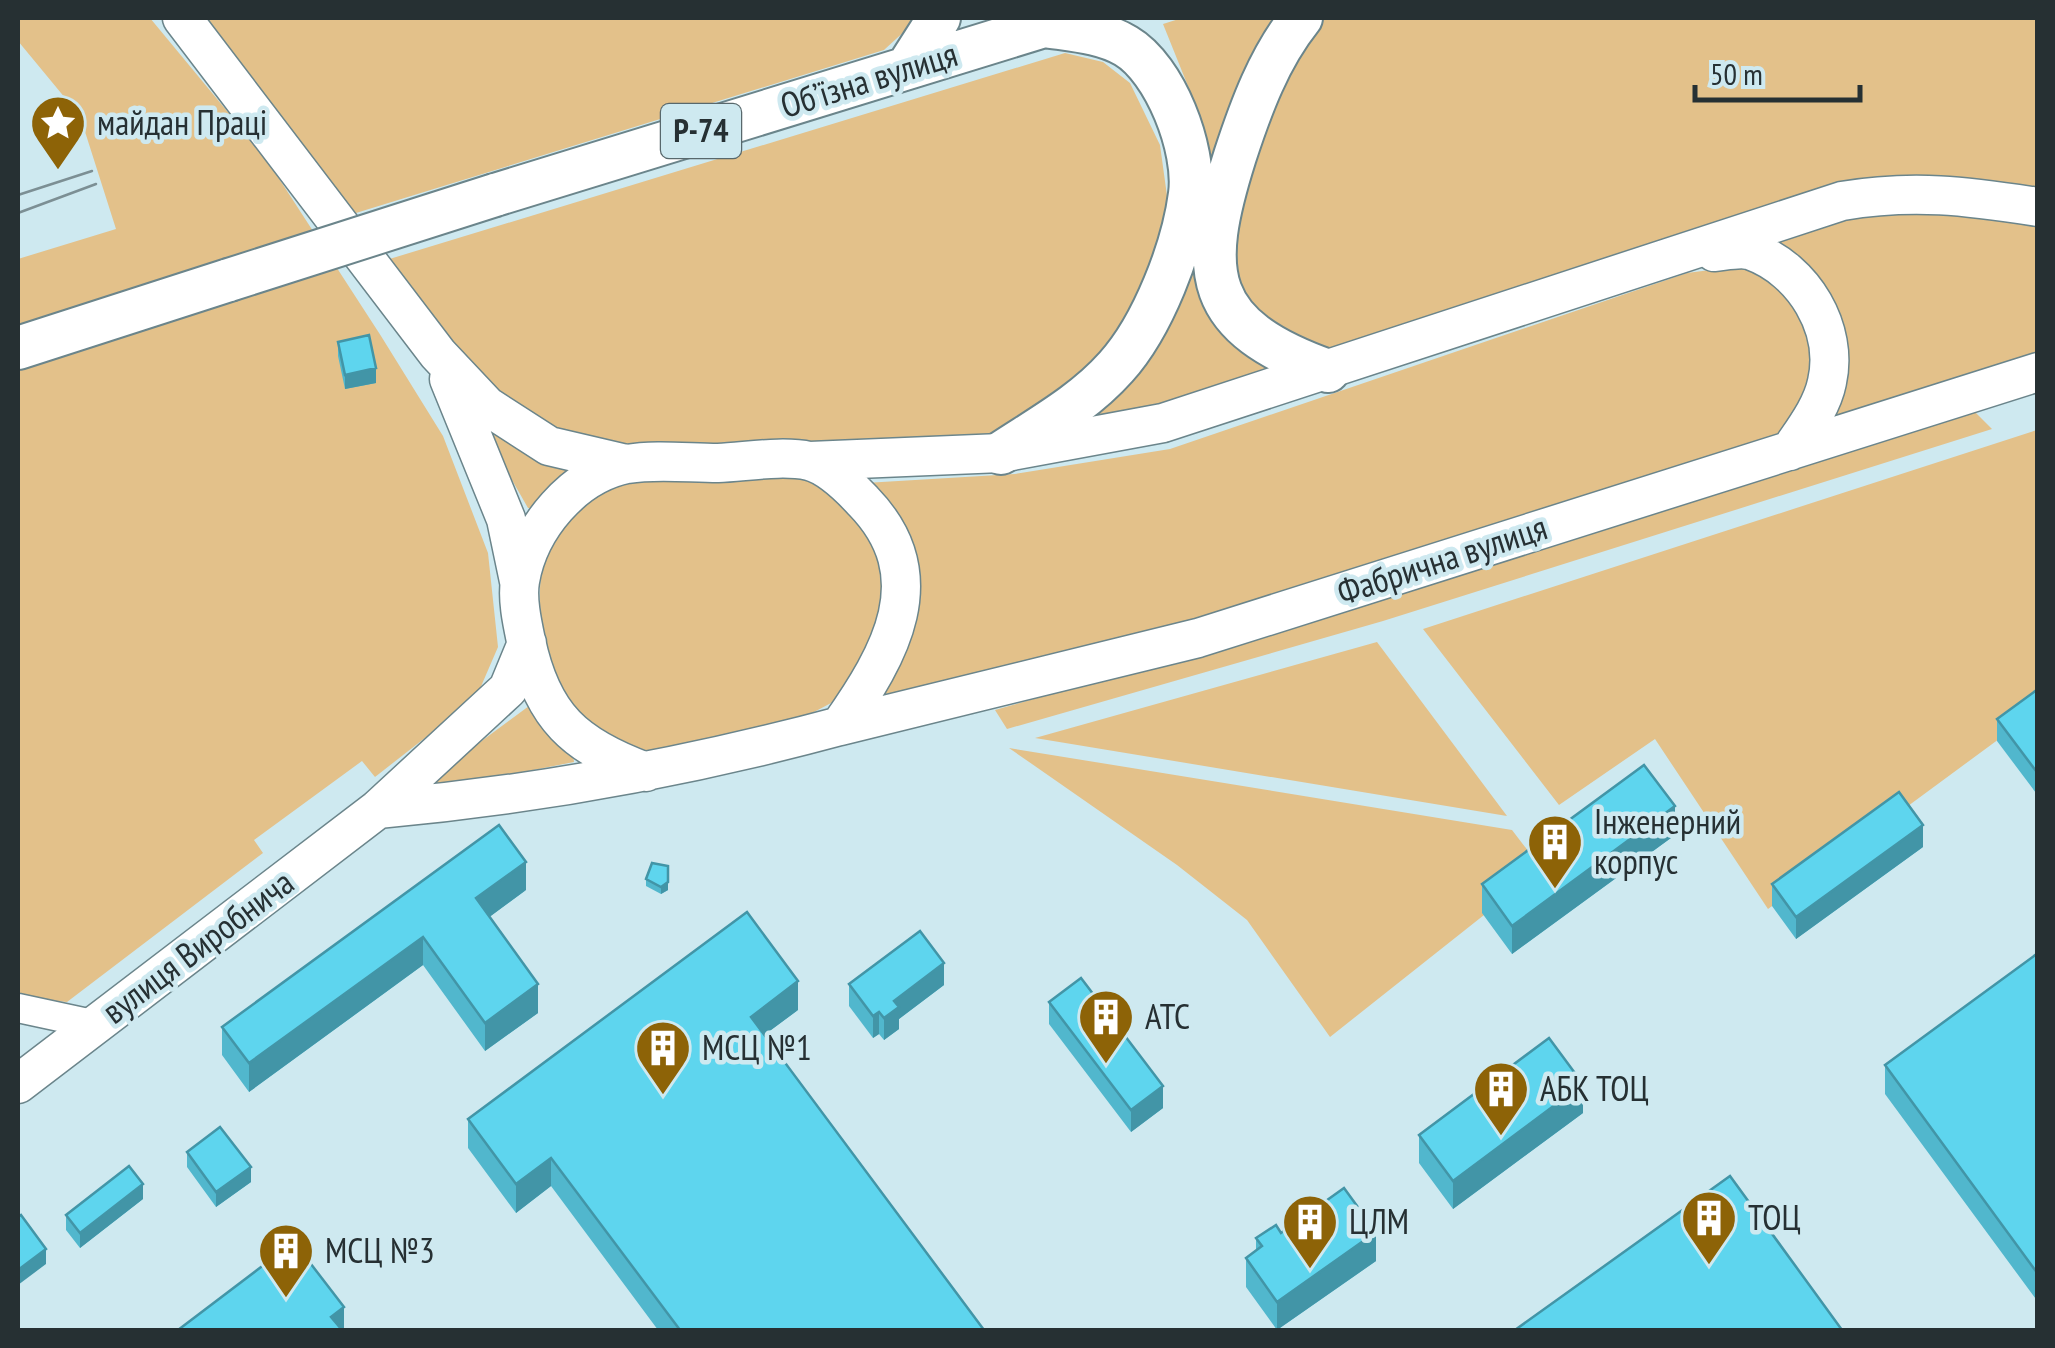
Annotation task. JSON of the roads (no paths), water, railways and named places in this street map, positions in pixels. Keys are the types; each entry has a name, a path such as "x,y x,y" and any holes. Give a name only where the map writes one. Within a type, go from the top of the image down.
{"main road":[{"path":"182,18 438,354 487,406 549,446 626,464 810,462 1001,452 1163,424 1842,201 1895,192 1943,192 2038,206"},
{"path":"906,68 939,18"},
{"path":"1302,18 1276,55 1251,106 1219,209 1212,254 1218,283 1232,313 1267,344 1328,371"},
{"path":"1001,452 1084,399 1118,365 1148,324 1190,192 1175,113 1148,63 1124,44 1058,22"},
{"name":"Обʼїзна вулиця","path":"18,348 495,194 1058,22"},
{"path":"1690,254 1749,249 1780,268 1810,297 1828,332 1827,387 1790,450"},
{"path":"438,354 506,518 527,643 541,692 556,716 579,740 646,772"},
{"name":"Фабрична вулиця","path":"840,726 1198,638 2038,372"},
{"path":"378,810 506,798 646,772 840,726 884,659 899,614 901,572 884,527 870,508 848,485 810,462"},
{"path":"519,582 533,538 554,510 573,490 626,464"},
{"name":"вулиця Виробнича","path":"18,1084 378,810 508,688 527,643"}],"street":[{"path":"18,1008 97,1025"}],"tram line":[{"path":"18,195 92,171"},
{"path":"18,213 96,184"}],"place":[{"name":"майдан Праці","path":"58,172"},
{"name":"Інженерний корпус","path":"1555,891"},
{"name":"АТС","path":"1106,1066"},
{"name":"МСЦ №1","path":"663,1097"},
{"name":"АБК ТОЦ","path":"1501,1138"},
{"name":"ТОЦ","path":"1709,1267"},
{"name":"ЦЛМ","path":"1310,1271"},
{"name":"МСЦ №3","path":"286,1300"}]}
